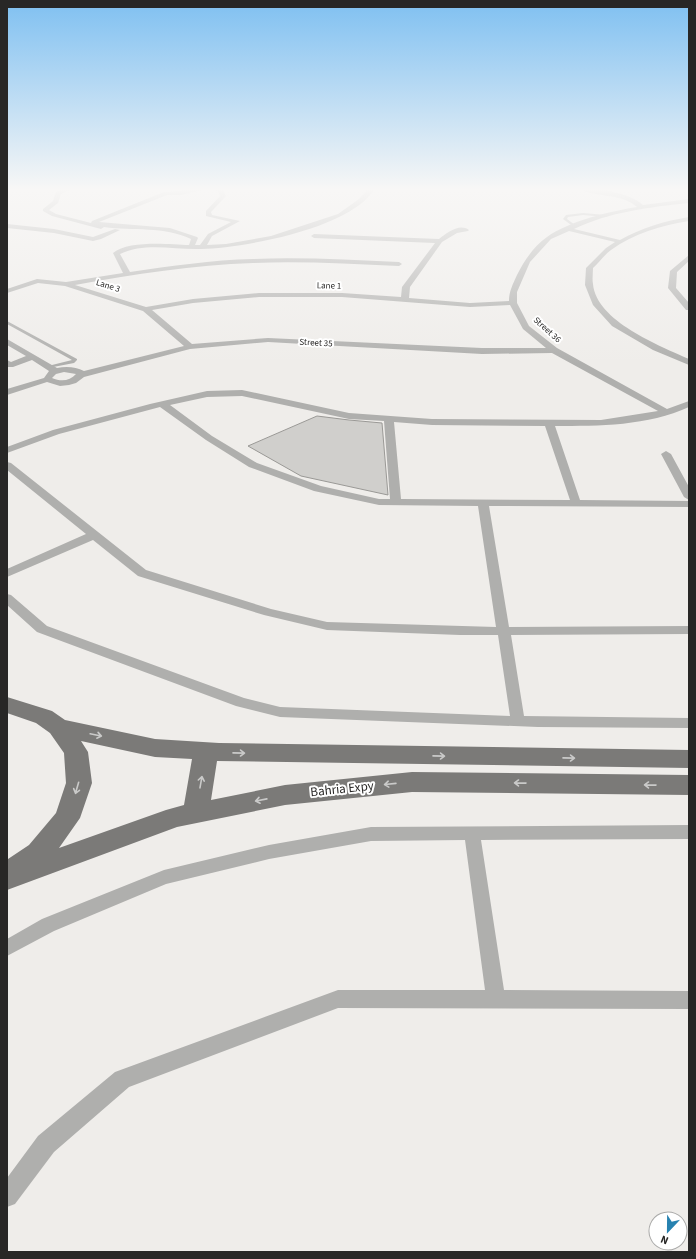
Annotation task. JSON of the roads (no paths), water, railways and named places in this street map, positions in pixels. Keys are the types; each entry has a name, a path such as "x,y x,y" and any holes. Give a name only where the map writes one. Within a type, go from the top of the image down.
{"main road":[{"path":"7,706 32,712 44,717 58,727 76,752 79,783 67,818 39,853 7,875"},
{"path":"58,727 156,748 206,751 689,759"},
{"path":"196,813 206,751"},
{"name":"Bahria Expy","path":"7,878 174,817 285,795 412,782 689,785"}],"street":[{"path":"127,273 116,253 121,250 140,247"},
{"path":"179,247 208,247"},
{"path":"405,300 406,287 436,247"},
{"path":"513,303 513,292 527,261 541,247"},
{"path":"612,247 608,249 590,268 589,285 597,305 615,324 656,348 689,362"},
{"path":"689,257 674,271 672,288 689,308"},
{"path":"66,284 127,273 233,262 310,260 399,264"},
{"name":"Lane 3","path":"7,291 37,281 66,284 146,309 190,347"},
{"path":"7,283 20,286"},
{"name":"Lane 1","path":"146,309 193,301 259,295 342,296 470,305 513,303"},
{"name":"Street 36","path":"513,303 526,327 554,350 666,412"},
{"name":"Street 35","path":"48,379 54,382 64,383 74,380 81,375 190,347 268,340 482,351 554,350"},
{"path":"7,341 53,369 75,370 81,375"},
{"path":"7,363 10,365 33,357"},
{"path":"7,392 48,379 53,369"},
{"path":"7,450 56,432 162,404 207,394 242,393 348,416 432,422 602,423 646,417 689,404"},
{"path":"162,404 209,438 253,465 318,489 379,502 689,504"},
{"path":"389,419 396,502"},
{"path":"549,423 576,503"},
{"path":"666,454 689,497"},
{"path":"7,465 142,573 268,612 327,626 460,631 689,630"},
{"path":"483,502 518,721"},
{"path":"7,573 94,535"},
{"path":"7,598 42,629 241,702 280,712 518,721 689,723"},
{"path":"7,948 48,925 164,878 269,852 371,834 689,832"},
{"path":"472,833 496,999"},
{"path":"7,1196 46,1144 122,1079 338,999 689,1000"}],"lane":[{"path":"7,322 74,360 53,369"}]}
